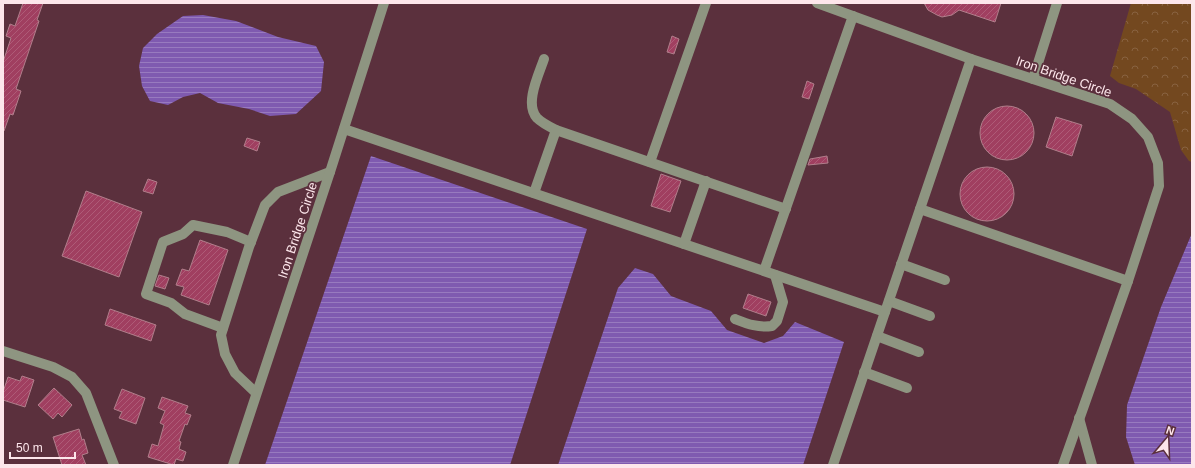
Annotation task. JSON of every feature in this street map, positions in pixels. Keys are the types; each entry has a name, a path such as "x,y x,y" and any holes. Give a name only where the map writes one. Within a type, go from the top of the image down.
{"street":[{"name":"Iron Bridge Circle","path":"233,465 384,3"},
{"path":"650,162 706,3"},
{"name":"Iron Bridge Circle","path":"819,3 971,59 1110,104 1132,119 1148,137 1158,164 1159,186 1128,280 1063,465"},
{"path":"1033,79 1057,3"},
{"path":"764,271 853,16"},
{"path":"544,59 532,95 533,110 537,118 556,130 786,209"},
{"path":"833,465 971,59"},
{"path":"344,129 885,312"},
{"path":"534,193 556,130"},
{"path":"256,393 235,373 225,354 221,335 251,242 265,205 278,192 330,172"},
{"path":"684,244 706,181"},
{"path":"920,208 1128,280"},
{"path":"223,328 185,314 171,303 146,294 163,242 183,234 193,226 227,232 251,242"},
{"path":"901,264 945,280"},
{"path":"735,320 754,326 764,327 772,326 777,321 783,302 775,275"},
{"path":"889,301 930,316"},
{"path":"876,336 919,352"},
{"path":"3,351 53,367 72,377 86,393 114,465"},
{"path":"864,372 907,388"},
{"path":"1079,418 1092,465"}],"green space":[{"path":"1131,3 1192,3 1192,162 1189,161 1181,150 1170,112 1136,89 1119,83 1110,76"}],"shaded area":[{"path":"203,15 236,21 278,37 316,46 324,62 321,91 296,114 270,116 249,109 218,103 200,93 183,97 168,105 150,101 142,86 139,66 143,48 157,34 183,16"},
{"path":"371,156 587,229 510,465 265,465"},
{"path":"1192,233 1192,465 1135,465 1126,437 1127,405 1161,307"},
{"path":"635,268 653,274 671,296 711,311 727,330 764,343 783,336 795,322 844,342 803,465 558,465 618,288"}],"building":[{"path":"23,3 43,3 37,20 39,21 16,89 21,91 13,115 10,114 3,131 3,62 11,38 6,36 10,24 15,26"},
{"path":"924,3 1001,3 995,22 959,10 952,15 942,17 928,10"},
{"path":"672,36 679,39 674,54 667,52"},
{"path":"807,81 814,84 809,99 802,97"},
{"path":"1007,106 1017,108 1026,114 1032,123 1034,133 1032,143 1026,152 1017,158 1007,160 997,158 988,152 982,143 980,133 982,123 988,114 997,108"},
{"path":"1056,117 1082,125 1072,156 1046,147"},
{"path":"247,138 260,142 257,151 244,146"},
{"path":"827,156 828,163 808,165 810,159"},
{"path":"987,167 997,169 1006,175 1012,184 1014,194 1012,204 1006,213 997,219 987,221 977,219 968,213 962,204 960,194 962,184 968,175 977,169"},
{"path":"661,174 681,181 670,212 651,206"},
{"path":"148,179 157,182 153,194 143,191"},
{"path":"86,191 142,212 119,277 62,256"},
{"path":"200,240 228,250 209,305 181,295 184,287 176,285 182,269 189,271"},
{"path":"159,275 169,278 165,289 155,286"},
{"path":"748,294 771,302 766,316 743,308"},
{"path":"110,309 156,325 151,341 105,325"},
{"path":"22,376 34,380 25,407 3,400 3,392 8,377 20,381"},
{"path":"54,388 72,405 62,417 58,413 53,419 38,405"},
{"path":"122,389 145,398 136,424 119,418 122,412 114,409"},
{"path":"162,397 188,406 185,413 191,415 187,425 185,424 179,441 181,442 179,449 186,452 183,461 176,459 174,465 148,457 152,444 158,446 164,425 160,423 165,411 158,408"},
{"path":"79,429 88,453 82,455 86,465 62,465 53,437"}]}
